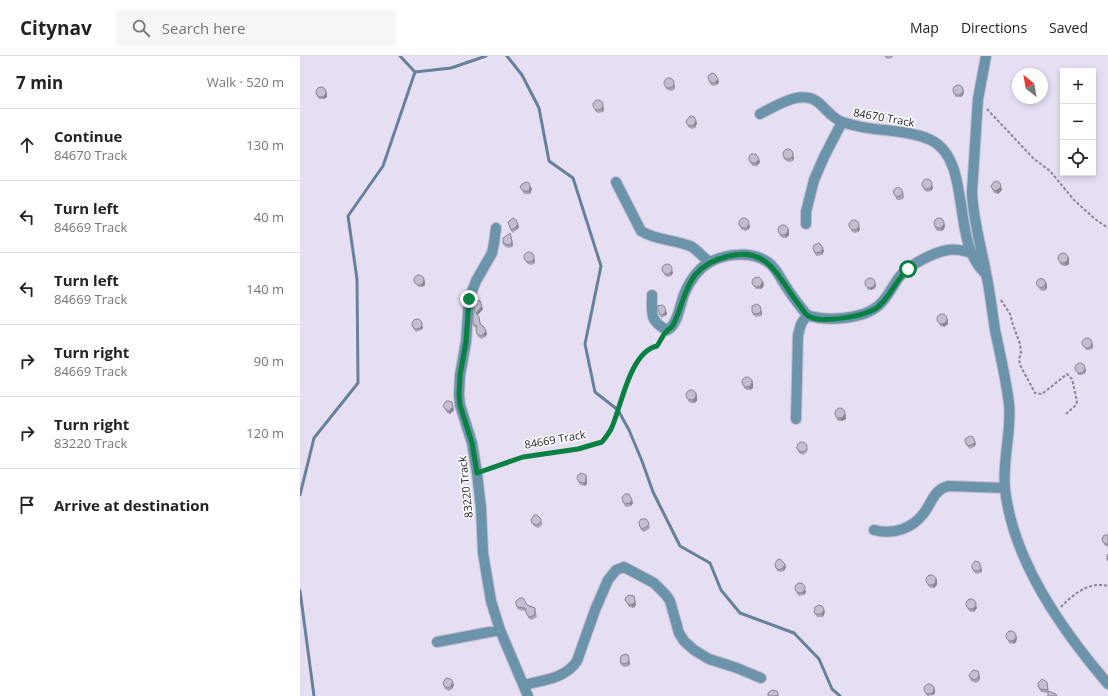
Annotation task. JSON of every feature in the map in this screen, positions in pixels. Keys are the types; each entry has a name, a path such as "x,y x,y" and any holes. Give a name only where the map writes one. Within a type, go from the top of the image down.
{"street":[{"path":"986,56 978,99 972,192 974,221 987,275 1009,405 1004,474 1005,488 1014,530 1022,552 1043,594 1055,614 1108,684"},
{"path":"760,114 788,101 799,98 808,98 818,102 830,115 842,122"},
{"name":"84670 Track","path":"806,224 806,212 814,180 842,122 922,136 940,146 950,160 961,198 964,228 972,253 979,267 987,275"},
{"path":"616,182 642,231 649,236 658,239 692,246 710,262"},
{"name":"83220 Track","path":"496,228 492,253 476,281 469,299 466,342 459,385 460,405 472,443 477,473 486,575 494,614 528,696"},
{"path":"652,295 653,318 659,326 667,330 673,326 684,293 696,274 710,262 731,256 743,255 758,258 770,264 807,315 822,319 833,319 870,311 878,307 884,301 900,276 916,263 938,252 956,249 972,253"},
{"path":"796,419 798,335 801,324 807,315"},
{"path":"874,530 890,533 911,524 924,512 936,492 948,486 1005,488"},
{"path":"524,685 561,675 573,667 577,661 595,610 608,580 616,570 624,567 662,589 670,601 679,633 684,641 694,650 709,659 741,669 761,678"},
{"path":"437,642 500,630"}],"path":[{"path":"978,99 1033,158 1050,171 1074,200 1095,219 1108,228"},
{"path":"989,291 997,294 1010,314 1020,344 1020,365 1036,393 1042,394 1067,374 1072,379 1078,398 1076,405 1066,414"},
{"name":"84669 Track","path":"477,473 523,457 578,449 602,442 612,428 621,400 639,359 650,348 657,346 667,330"},
{"path":"1055,614 1070,596 1084,588 1100,584 1108,586"}],"building":[{"path":"712,73 715,74 718,79 716,82 712,83 709,81 708,76"},
{"path":"669,78 674,83 669,88 664,83"},
{"path":"958,85 963,90 958,95 953,90"},
{"path":"321,87 326,92 321,97 316,92"},
{"path":"598,100 603,105 598,110 593,105"},
{"path":"690,116 694,117 696,120 694,125 691,126 687,124 686,121"},
{"path":"788,149 793,154 788,159 783,154"},
{"path":"751,154 756,154 759,159 756,163 752,163 749,160"},
{"path":"927,179 932,184 927,189 922,184"},
{"path":"997,181 1000,183 1001,187 996,191 993,190 991,186"},
{"path":"526,182 529,183 530,186 529,191 523,191 520,187"},
{"path":"898,187 903,192 898,197 893,192"},
{"path":"513,218 518,224 511,230 508,222"},
{"path":"744,218 749,223 744,228 739,223"},
{"path":"939,218 944,223 939,228 934,223"},
{"path":"854,220 859,225 854,230 849,225"},
{"path":"783,225 788,230 783,235 778,230"},
{"path":"510,233 512,241 511,244 508,245 503,243 503,238"},
{"path":"819,243 823,248 821,252 815,253 813,248 814,245"},
{"path":"529,252 534,257 529,262 524,257"},
{"path":"1063,253 1068,258 1063,263 1058,258"},
{"path":"667,264 672,269 667,274 662,269"},
{"path":"419,275 424,280 419,285 414,280"},
{"path":"757,277 762,282 757,287 752,282"},
{"path":"870,278 875,283 870,288 865,283"},
{"path":"1041,278 1046,283 1041,288 1036,283"},
{"path":"474,301 480,301 482,306 476,313 479,317 480,324 486,331 481,336 477,334 477,326 473,324 473,314 475,312"},
{"path":"757,304 760,306 761,310 760,313 755,314 752,312 752,306"},
{"path":"662,305 666,311 664,314 660,315 657,306"},
{"path":"942,314 947,319 942,324 937,319"},
{"path":"417,319 422,324 417,329 412,324"},
{"path":"1087,338 1092,343 1087,348 1082,343"},
{"path":"1080,363 1085,368 1080,373 1075,368"},
{"path":"747,377 752,382 747,387 742,382"},
{"path":"691,390 696,395 691,400 686,395"},
{"path":"446,401 452,402 453,407 449,411 443,406"},
{"path":"840,408 845,413 840,418 835,413"},
{"path":"970,436 973,437 975,442 969,446 965,442 965,439"},
{"path":"802,442 807,447 802,452 797,447"},
{"path":"581,473 586,475 586,481 584,483 579,482 577,478"},
{"path":"625,494 629,494 632,500 630,503 625,504 623,502 622,497"},
{"path":"534,515 537,515 541,519 541,522 537,525 532,523 531,520"},
{"path":"641,519 646,519 649,523 648,526 642,529 639,522"},
{"path":"1104,535 1108,535 1108,545 1103,542 1102,539"},
{"path":"780,559 785,564 780,570 776,568 775,564 777,560"},
{"path":"975,561 979,562 981,567 980,570 975,571 972,568"},
{"path":"931,575 936,580 931,585 926,580"},
{"path":"800,583 805,588 800,593 795,588"},
{"path":"629,595 634,596 635,602 632,605 628,604 625,600"},
{"path":"523,598 527,605 535,608 535,615 530,617 527,615 525,608 518,607 516,605 516,601"},
{"path":"971,599 976,604 971,609 966,604"},
{"path":"819,605 824,609 822,614 816,614 814,612 815,607"},
{"path":"1011,631 1016,636 1011,641 1006,636"},
{"path":"625,654 628,655 629,660 628,663 623,664 620,662 621,656"},
{"path":"973,670 978,671 979,674 978,678 975,680 970,678 969,675"},
{"path":"446,678 451,679 453,682 448,688 444,686 443,683"},
{"path":"1042,679 1047,682 1048,690 1040,689 1038,686 1038,683"},
{"path":"929,684 934,689 929,694 924,689"},
{"path":"772,690 777,691 778,696 768,696 768,693"},
{"path":"1048,691 1056,694 1057,696 1048,696"}],"waterway":[{"path":"400,56 415,72 451,68 486,56"},
{"path":"507,56 522,75 539,108 549,161 573,178 601,266 585,344 595,392 618,410 629,430 653,492 680,546 710,563 721,590 740,613 794,633 819,659 832,689 840,696"},
{"path":"300,495 314,438 358,383 357,279 348,216 383,166 415,72"},
{"path":"300,591 314,696"}],"route":[{"path":"469,299 466,342 460,375 459,395 460,405 472,443 477,473 523,457 578,449 602,442 612,428 621,400 639,359 650,348 657,346 667,330 673,326 684,293 690,282 702,268 710,262 731,256 743,255 765,261 775,269 794,299 807,315 822,319 833,319 860,314 878,307 884,301 900,276 908,269"}]}
